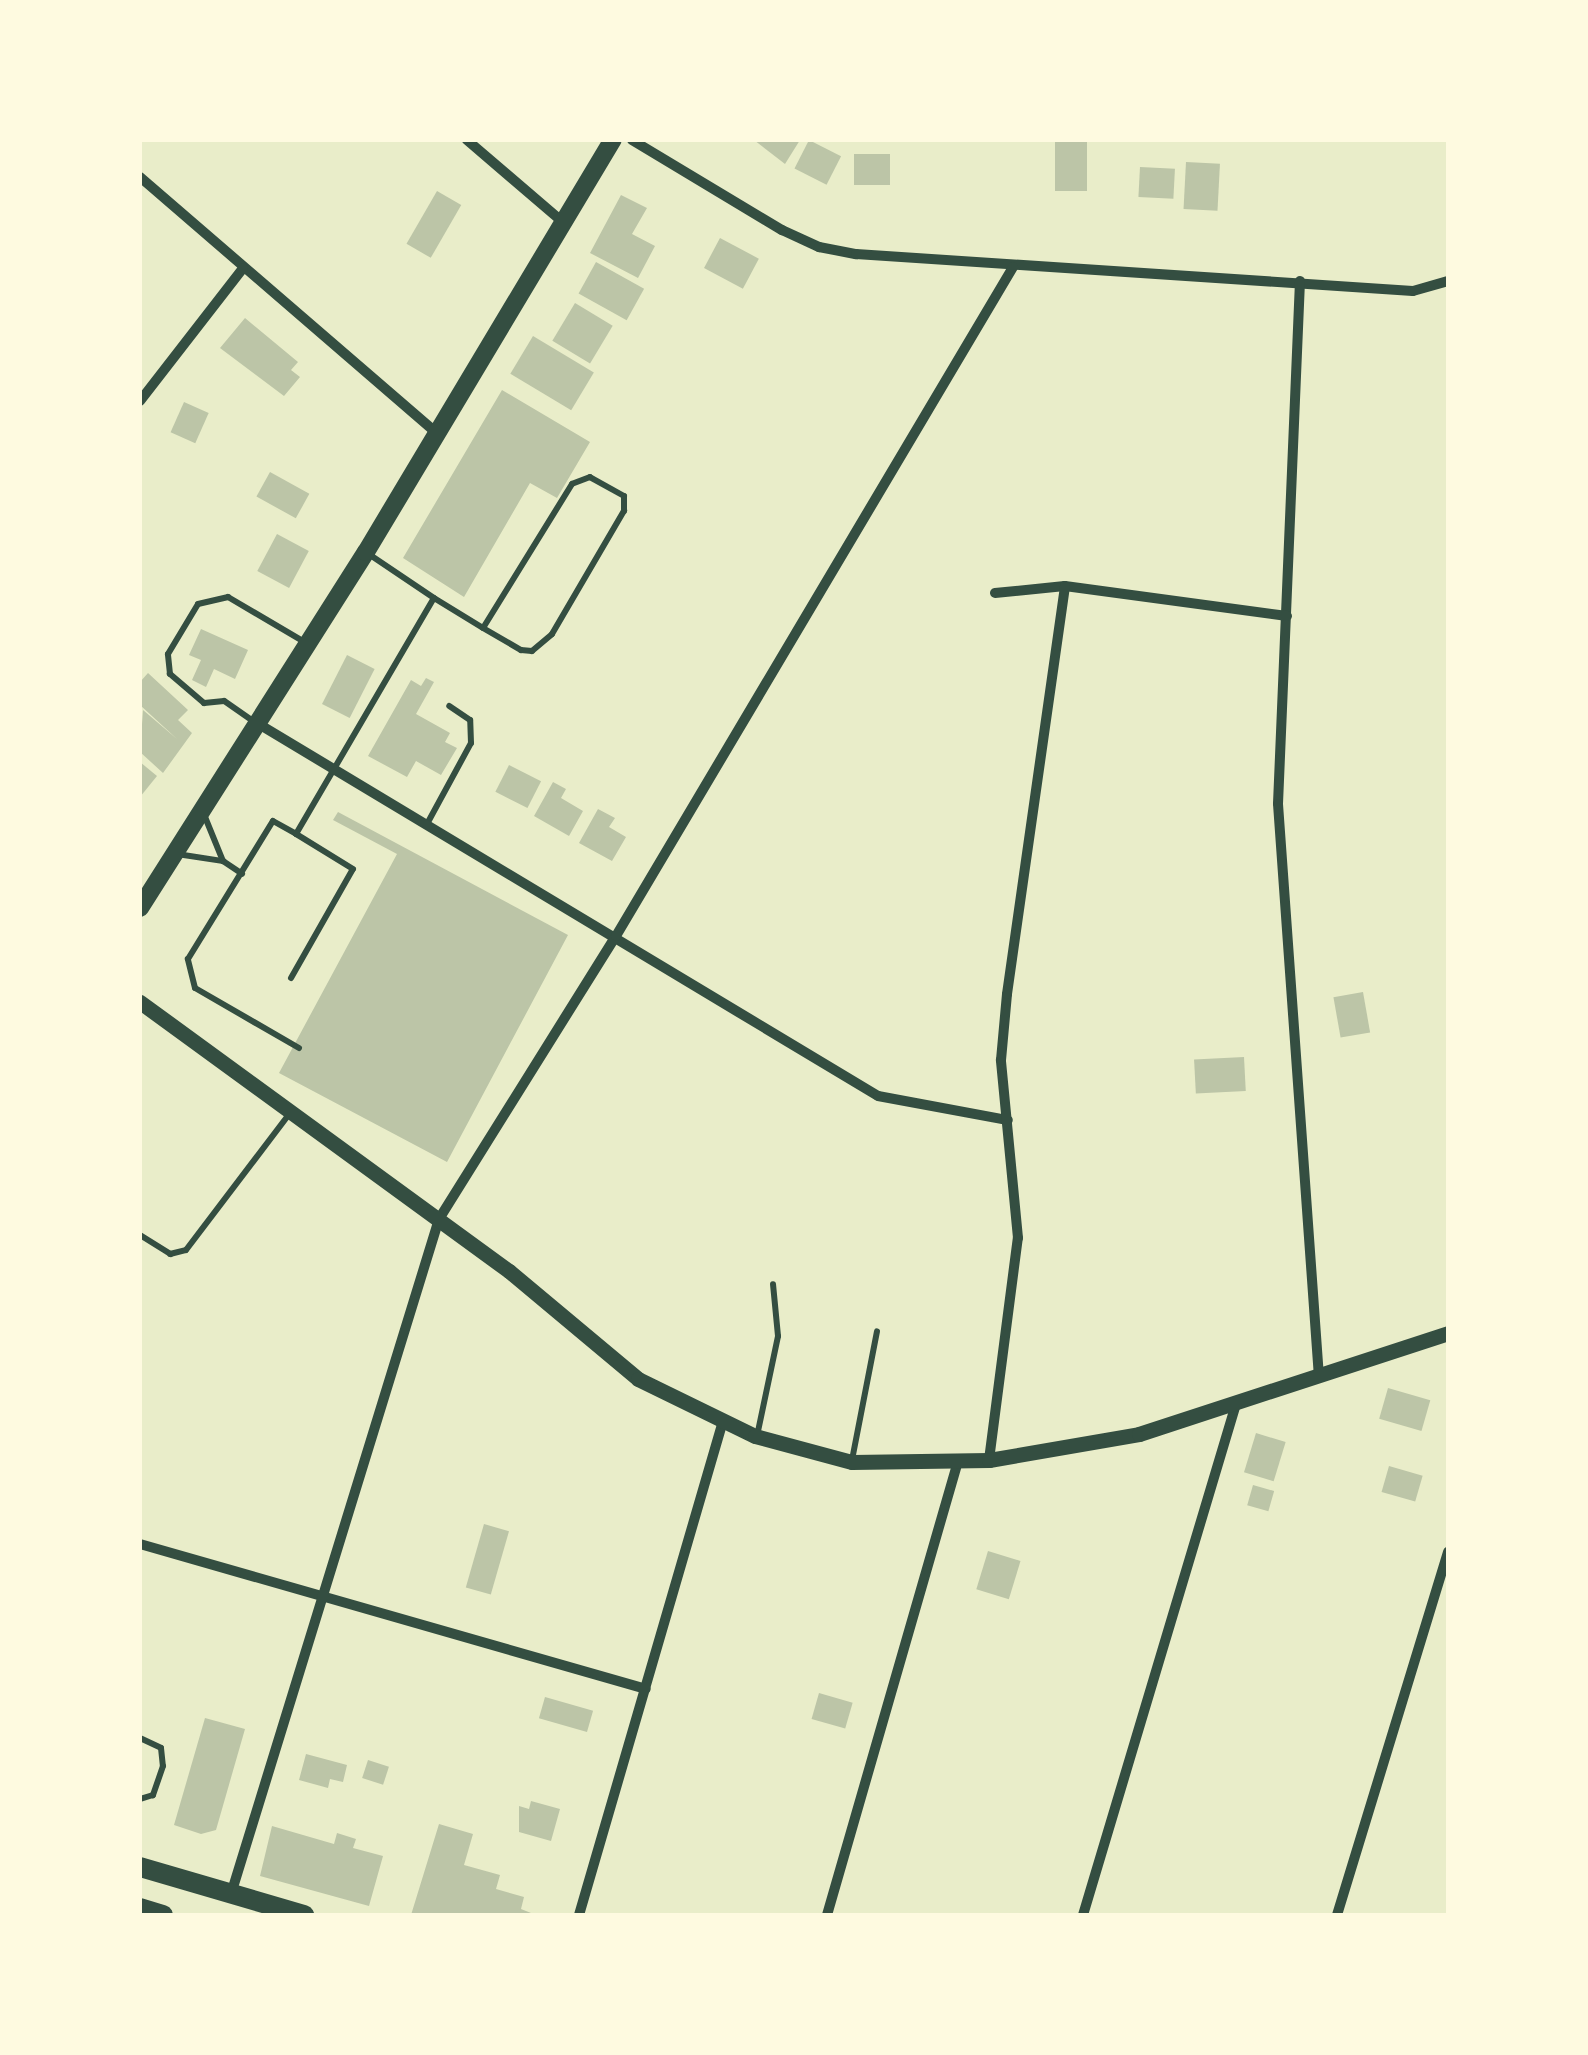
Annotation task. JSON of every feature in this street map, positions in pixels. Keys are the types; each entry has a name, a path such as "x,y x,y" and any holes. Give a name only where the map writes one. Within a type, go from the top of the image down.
{"main road":[{"path":"143,896 176,854 366,552 612,140"},
{"path":"140,1867 304,1915"},
{"path":"140,1908 164,1915"}],"street":[{"path":"468,140 564,224"},
{"path":"632,140 818,247 1013,267 1413,291 1448,281"},
{"path":"140,177 437,434"},
{"path":"231,1894 438,1223 616,936 1013,267"},
{"path":"140,401 244,268"},
{"path":"1300,282 1278,804 1319,1378"},
{"path":"995,594 1064,586 1287,616"},
{"path":"988,1460 1016,1271 1001,1060 1006,994 1064,586"},
{"path":"257,723 878,1096 1008,1120"},
{"path":"140,1002 294,1108 438,1223 509,1271 638,1379 757,1437 852,1462 988,1460 1139,1434 1448,1334"},
{"path":"1082,1915 1236,1404"},
{"path":"578,1915 723,1420"},
{"path":"827,1915 958,1462"},
{"path":"140,1544 646,1689"},
{"path":"1337,1915 1448,1552"}],"lane":[{"path":"366,552 434,598 482,628 521,650 540,646 624,511 624,496 590,477 572,484 482,628"},
{"path":"257,723 224,701 204,702 170,674 168,654 198,604 228,597 308,644"},
{"path":"296,834 331,767 434,598"},
{"path":"427,824 471,743 470,720 449,706"},
{"path":"203,810 223,861"},
{"path":"290,978 354,868 273,821 192,950 188,974 195,988 299,1048"},
{"path":"176,854 223,861 242,874"},
{"path":"140,1235 170,1254 186,1250 294,1108"},
{"path":"757,1437 778,1336 773,1284"},
{"path":"852,1462 877,1331"},
{"path":"140,1738 161,1748 162,1766 153,1795 140,1799"}],"building":[{"path":"754,140 800,140 785,164"},
{"path":"809,140 841,156 827,185 794,169"},
{"path":"1055,140 1087,140 1087,191 1055,191"},
{"path":"854,154 890,154 890,185 854,185"},
{"path":"1186,162 1220,164 1217,211 1184,209"},
{"path":"1140,167 1175,169 1173,199 1138,197"},
{"path":"437,191 461,205 431,258 406,244"},
{"path":"621,195 647,208 632,234 655,246 638,278 590,253"},
{"path":"720,238 759,259 743,289 704,268"},
{"path":"596,262 644,289 627,320 579,293"},
{"path":"575,303 613,326 590,363 552,341"},
{"path":"245,318 298,362 291,370 300,377 284,396 220,348"},
{"path":"533,336 594,373 571,410 510,374"},
{"path":"502,390 590,442 557,498 530,483 464,597 403,558"},
{"path":"184,402 209,413 195,443 171,432"},
{"path":"270,472 309,494 296,518 256,496"},
{"path":"277,534 309,551 289,588 257,571"},
{"path":"201,629 248,650 235,679 214,669 206,687 192,680 201,660 189,655"},
{"path":"347,655 375,669 350,718 322,704"},
{"path":"148,673 188,710 178,720 192,733 163,773 140,752 143,710 177,739 140,705 140,682"},
{"path":"426,678 434,682 416,714 450,733 445,742 457,748 441,775 416,761 407,777 368,756 411,680 421,686"},
{"path":"140,762 157,776 140,797"},
{"path":"509,765 541,781 527,808 495,792"},
{"path":"553,782 566,789 561,798 583,811 569,836 534,816"},
{"path":"598,809 615,818 609,827 626,837 612,861 579,843"},
{"path":"338,812 568,935 447,1162 279,1073 397,854 333,820"},
{"path":"1363,992 1370,1032 1341,1038 1333,997"},
{"path":"1244,1057 1246,1091 1196,1094 1194,1060"},
{"path":"1388,1388 1430,1400 1421,1431 1379,1419"},
{"path":"1256,1433 1286,1442 1274,1481 1244,1472"},
{"path":"1389,1466 1423,1476 1415,1502 1382,1492"},
{"path":"1253,1485 1274,1491 1268,1511 1247,1505"},
{"path":"484,1524 509,1531 491,1595 466,1587"},
{"path":"988,1551 1021,1561 1009,1599 976,1589"},
{"path":"819,1693 853,1703 845,1729 812,1719"},
{"path":"545,1697 593,1711 587,1732 539,1718"},
{"path":"205,1718 245,1729 216,1830 201,1834 174,1825"},
{"path":"306,1754 347,1765 343,1782 330,1779 328,1788 299,1780"},
{"path":"368,1760 389,1767 383,1785 362,1778"},
{"path":"531,1801 560,1809 551,1841 519,1832 519,1806 529,1809"},
{"path":"439,1824 473,1834 464,1865 500,1875 496,1889 524,1897 521,1909 536,1915 411,1915"},
{"path":"272,1826 334,1844 337,1833 356,1839 353,1848 383,1856 369,1906 260,1876"}]}
